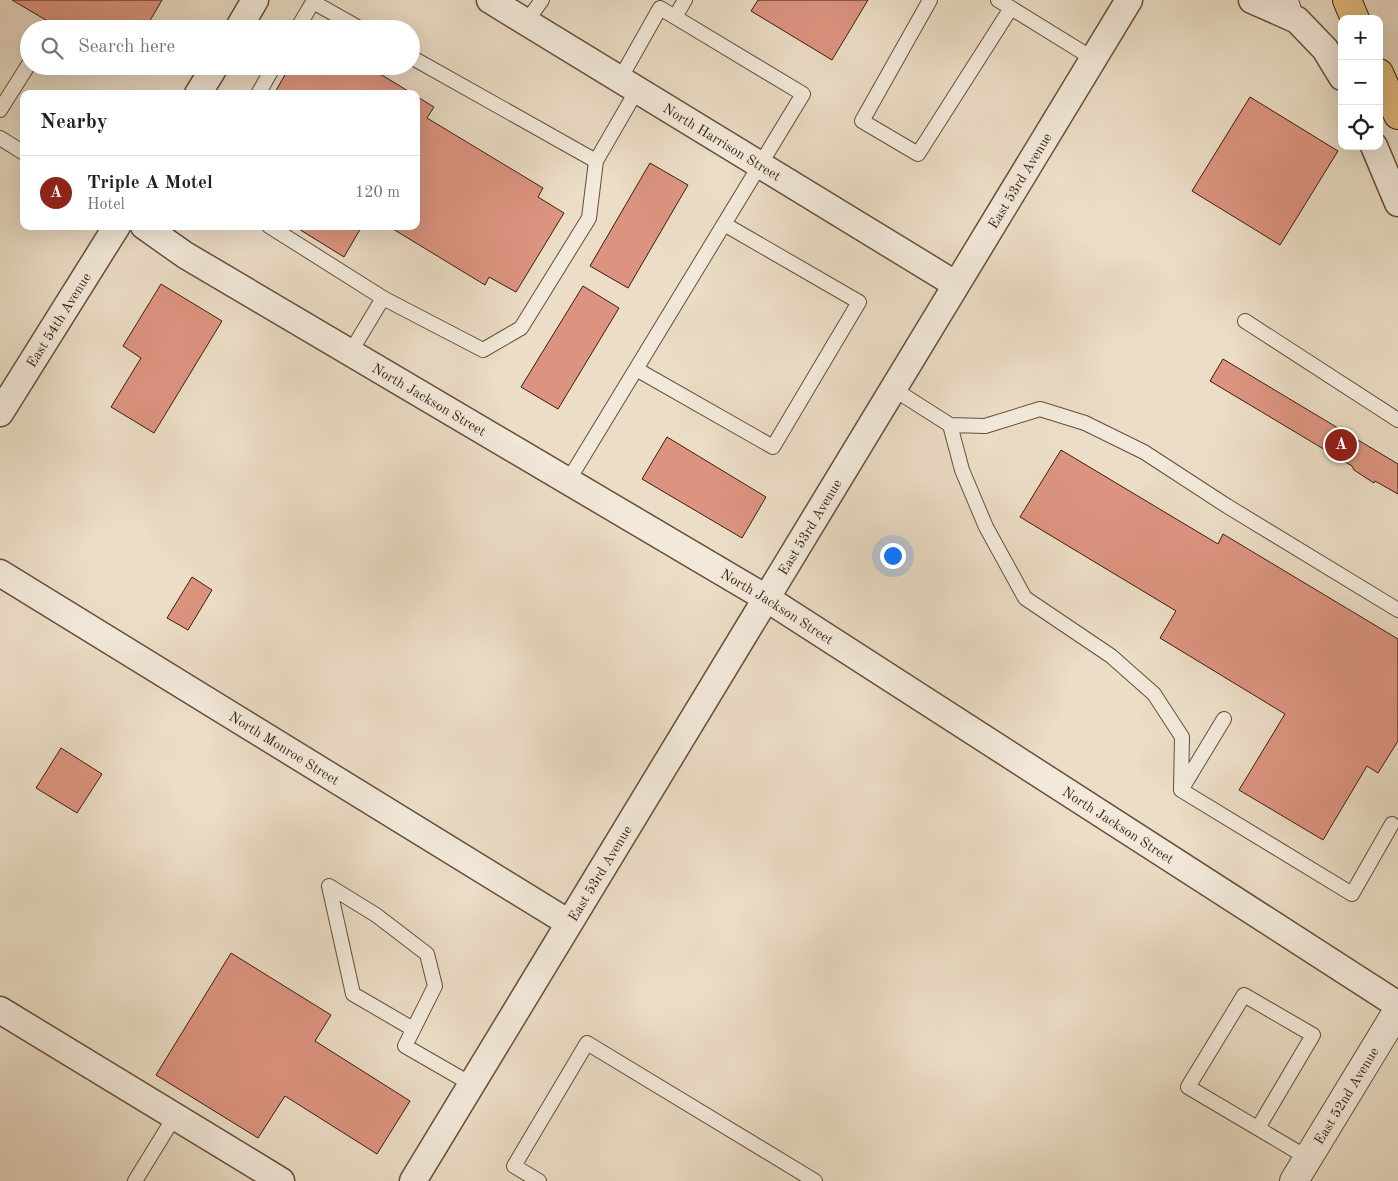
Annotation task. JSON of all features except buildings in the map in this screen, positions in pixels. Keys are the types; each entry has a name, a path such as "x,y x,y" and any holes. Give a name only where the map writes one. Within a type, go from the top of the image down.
{"highway":[{"path":"1347,0 1353,15"},
{"path":"1383,82 1398,115"}],"street":[{"path":"243,20 255,0"},
{"name":"North Harrison Street","path":"490,0 955,284"},
{"name":"East 53rd Avenue","path":"413,1181 1128,0"},
{"path":"1252,0 1294,10 1325,49 1338,70"},
{"path":"200,90 210,75"},
{"path":"1376,150 1398,203"},
{"name":"East 54th Avenue","path":"0,413 114,230"},
{"name":"North Jackson Street","path":"150,230 184,255 766,598 1398,1005"},
{"name":"North Monroe Street","path":"0,573 569,923"},
{"path":"0,1010 281,1181"},
{"name":"East 52nd Avenue","path":"1294,1181 1398,1010"}],"lane":[{"path":"526,22 542,0"},
{"path":"675,17 685,0"},
{"path":"930,0 862,121 918,154 1010,8"},
{"path":"998,0 1092,58"},
{"path":"302,20 313,2 345,20"},
{"path":"275,230 383,298 483,350 521,328 589,218 596,161 660,8 803,94 568,481"},
{"path":"420,62 596,161"},
{"path":"0,110 22,75"},
{"path":"260,90 269,75"},
{"path":"0,138 20,150"},
{"path":"636,369 773,448 859,302 724,224"},
{"path":"350,353 383,298"},
{"path":"1245,321 1398,420"},
{"path":"892,388 950,424 985,426 1040,409 1085,423 1144,452 1227,506 1398,610"},
{"path":"950,424 962,470 986,527 1025,598 1111,656 1154,694 1182,737 1181,790"},
{"path":"1181,790 1224,719"},
{"path":"1181,790 1352,894 1396,822"},
{"path":"413,1029 353,994 328,886 376,915 427,954 435,986 405,1046 471,1084"},
{"path":"1258,1128 1313,1035 1244,995 1188,1087 1308,1158"},
{"path":"539,1181 514,1166 587,1043 815,1181"},
{"path":"134,1181 174,1116"}],"place":[{"name":"Triple A Motel","path":"1341,445"}]}
